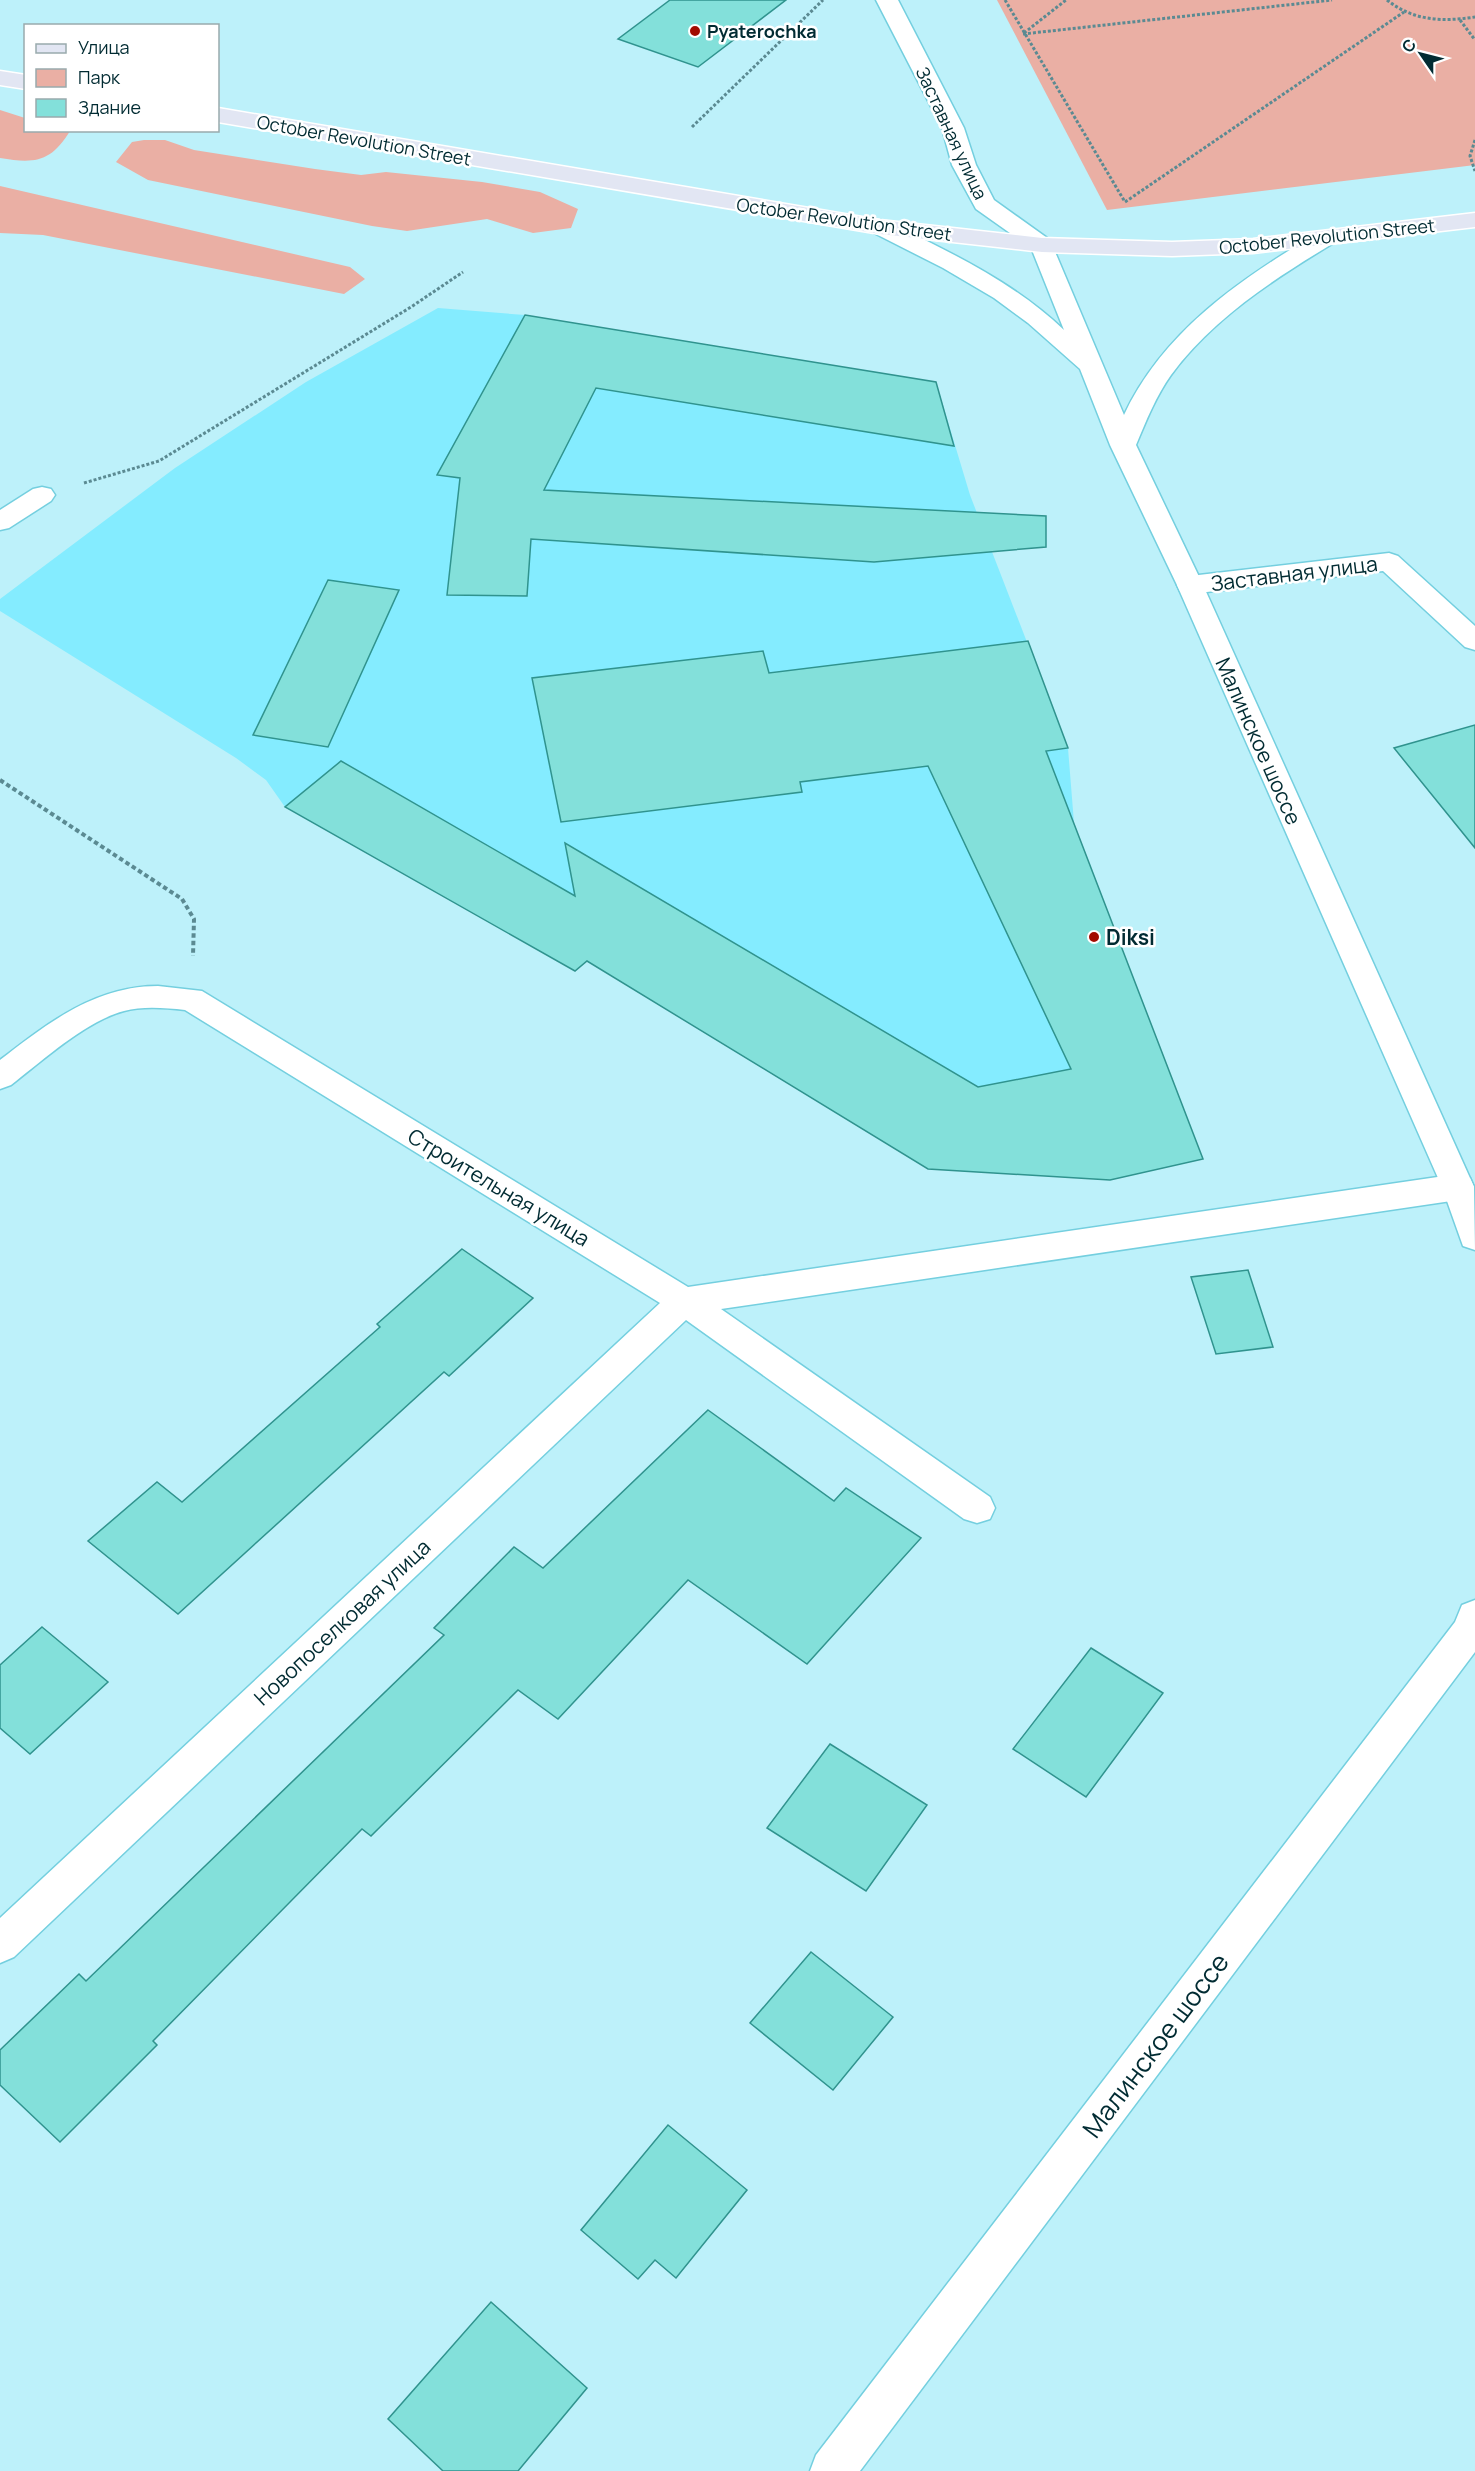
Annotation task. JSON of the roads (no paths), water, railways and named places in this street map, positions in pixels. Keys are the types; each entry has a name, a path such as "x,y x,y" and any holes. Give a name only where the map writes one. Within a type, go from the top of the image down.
{"main road":[{"path":"0,78 24,82"},
{"name":"October Revolution Street","path":"219,115 880,227 1042,245 1172,249 1253,246 1475,220"}],"street":[{"name":"Заставная улица","path":"887,0 953,128 964,165 984,204 1042,245"},
{"path":"880,227 940,256 1020,305 1093,370"},
{"path":"1123,445 1138,411 1169,361 1234,296 1324,239"},
{"name":"Малинское шоссе","path":"1042,245 1123,445 1190,585 1458,1187 1475,1237"},
{"path":"0,522 42,495"},
{"name":"Заставная улица","path":"1190,585 1389,562 1475,641"},
{"name":"Строительная улица","path":"0,1077 46,1042 95,1012 124,999 191,999 684,1301 977,1508"},
{"path":"684,1301 1458,1187"},
{"name":"Новопоселковая улица","path":"0,1944 684,1301"},
{"name":"Малинское шоссе","path":"832,2471 1473,1629"}],"place":[{"name":"Pyaterochka","path":"695,31"},
{"name":"Diksi","path":"1094,937"}]}
